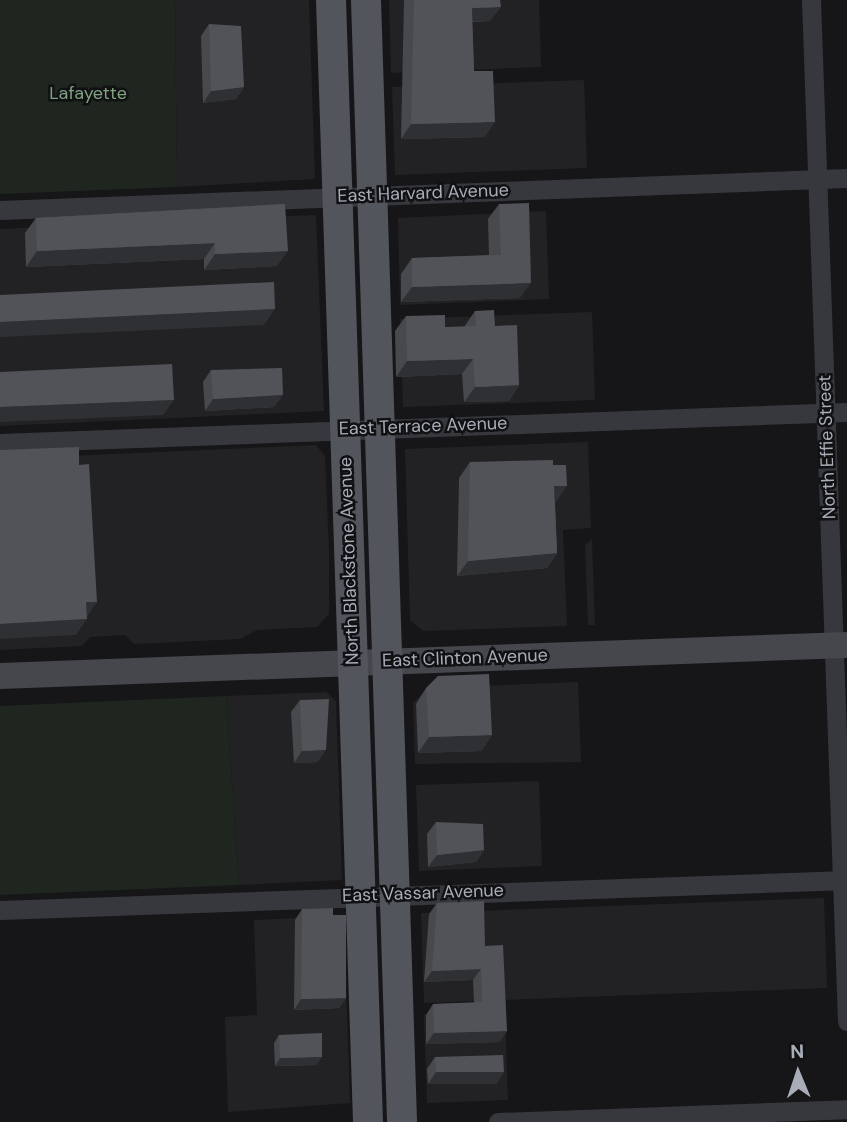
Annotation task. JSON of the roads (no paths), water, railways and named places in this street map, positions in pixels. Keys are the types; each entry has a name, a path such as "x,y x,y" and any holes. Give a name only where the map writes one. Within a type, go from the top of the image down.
{"main road":[{"name":"North Blackstone Avenue","path":"331,0 369,1122"},
{"name":"North Blackstone Avenue","path":"366,0 402,1122"},
{"name":"East Clinton Avenue","path":"0,676 841,645"}],"street":[{"name":"North Effie Street","path":"811,0 826,412 841,645 847,1021"},
{"name":"East Harvard Avenue","path":"0,210 847,178"},
{"name":"East Terrace Avenue","path":"0,443 344,428 847,412"},
{"name":"East Vassar Avenue","path":"0,911 394,893 844,880"},
{"path":"498,1122 847,1109"}],"park label":[{"name":"Lafayette","path":"88,93"}]}
